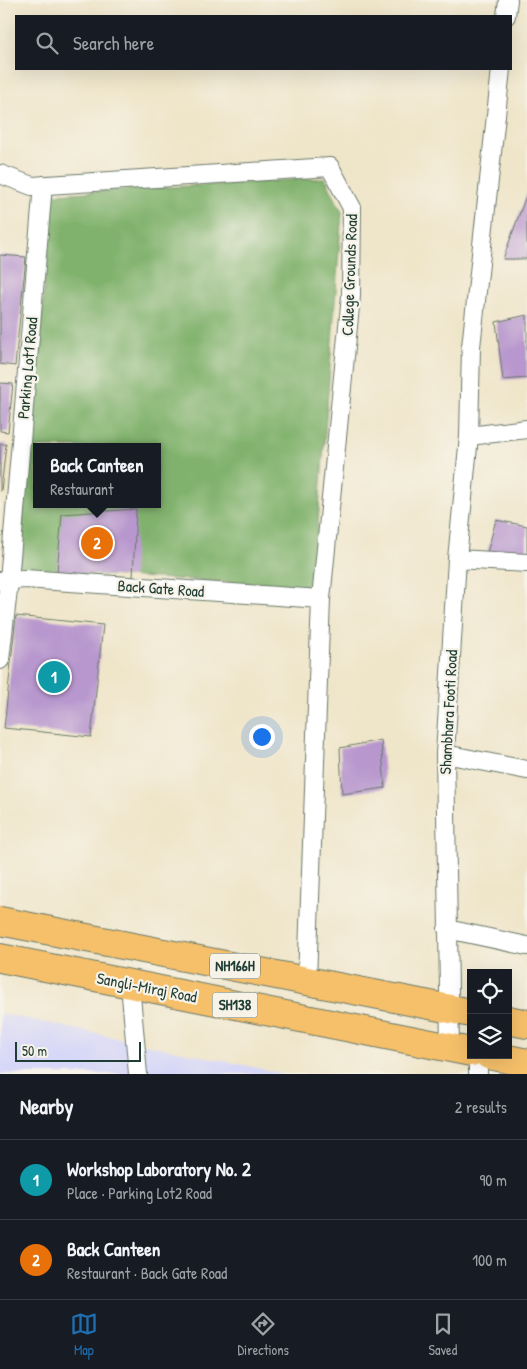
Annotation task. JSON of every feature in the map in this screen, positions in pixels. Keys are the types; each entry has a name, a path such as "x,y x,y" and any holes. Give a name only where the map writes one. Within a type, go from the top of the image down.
{"highway":[{"name":"NH166H","path":"0,921 460,1011"},
{"name":"Sangli-Miraj Road","path":"0,958 460,1049"},
{"path":"512,1021 527,1024"},
{"path":"508,1059 527,1063"}],"street":[{"path":"506,15 508,0"},
{"name":"Shambhara Footi Road","path":"460,1049 460,1011 447,929 445,754 457,559 469,436 470,347 501,70"},
{"name":"College Grounds Road","path":"0,174 32,186 330,167 352,208 351,296 321,599"},
{"name":"Parking Lot1 Road","path":"0,660 4,581 43,185"},
{"path":"469,436 527,429"},
{"path":"457,559 527,563"},
{"name":"Back Gate Road","path":"4,581 25,579 321,599"},
{"path":"307,980 321,599"},
{"path":"445,754 527,770"},
{"path":"447,929 527,946"},
{"path":"130,984 138,1074"},
{"path":"478,1059 478,1074"}],"shaded area":[{"path":"0,1013 285,1074 0,1074"}],"green space":[{"path":"325,178 342,212 313,587 18,570 53,194"}],"building":[{"path":"527,193 527,259 503,259"},
{"path":"0,255 26,257 15,366 0,364"},
{"path":"527,315 527,378 503,380 496,322"},
{"path":"0,383 13,384 8,432 0,431"},
{"path":"0,444 6,444 1,491 0,491"},
{"path":"136,509 133,577 57,572 62,514"},
{"path":"496,520 527,526 527,563 485,560"},
{"path":"16,616 103,625 91,737 4,728"},
{"path":"381,740 385,788 342,794 340,748"}],"place":[{"name":"Back Canteen","path":"97,543"},
{"name":"Workshop Laboratory No. 2","path":"54,677"}]}
